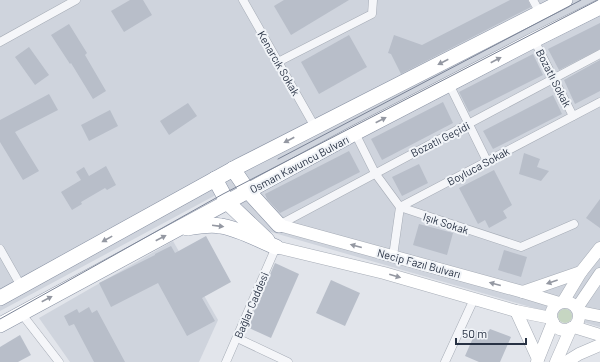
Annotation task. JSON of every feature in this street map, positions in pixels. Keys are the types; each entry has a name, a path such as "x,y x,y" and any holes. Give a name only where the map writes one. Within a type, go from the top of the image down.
{"highway":[{"path":"0,298 233,169 315,127 537,6 565,0"},
{"name":"Osman Kavuncu Bulvarı","path":"0,325 355,133 600,7"},
{"path":"233,169 248,191 279,225"},
{"path":"215,179 228,203 276,247"},
{"path":"180,228 203,225 220,226 235,230 276,247"}],"street":[{"path":"0,42 76,0"},
{"name":"Kenarcık Sokak","path":"243,0 315,127"},
{"path":"278,62 372,14 373,0"},
{"name":"Bozatlı Sokak","path":"534,40 573,116"},
{"name":"Bozatlı Geçidi","path":"279,225 374,173 600,54"},
{"path":"449,84 487,162"},
{"name":"Boyluca Sokak","path":"400,207 600,102"},
{"path":"355,133 374,173 400,207 393,256"},
{"name":"Işık Sokak","path":"400,207 521,247 574,224"},
{"name":"Necip Fazıl Bulvarı","path":"279,225 561,303"},
{"name":"Necip Fazıl Bulvarı","path":"276,247 384,273 552,320"},
{"name":"Bağlar Caddesi","path":"226,362 276,247"},
{"path":"538,360 552,320 553,310 561,303 581,272 600,248"},
{"path":"0,249 21,286"},
{"path":"523,292 581,272"},
{"path":"556,362 573,328 579,320 578,310 600,277"},
{"path":"445,362 474,299"},
{"path":"561,303 571,303 578,310 600,316"},
{"path":"516,311 538,360"},
{"path":"22,313 59,362"},
{"path":"552,320 558,328 562,330 573,328 600,335"},
{"path":"237,338 288,362"},
{"path":"566,362 579,354 600,345"}],"shaded area":[{"path":"0,0 600,0 600,327 264,230 227,189 0,311"},
{"path":"173,241 218,320 199,362 70,362 39,318"}],"green space":[{"path":"565,309 570,311 572,316 570,321 565,323 560,321 558,316 560,311"}],"building":[{"path":"130,0 143,0 152,15 124,32 111,11"},
{"path":"284,0 349,0 291,35 274,6"},
{"path":"510,0 528,0 531,7 401,74 391,54 388,53 394,35 422,45"},
{"path":"600,23 600,49 559,70 548,49"},
{"path":"69,24 87,53 85,55 106,91 93,99 71,63 70,64 51,35"},
{"path":"349,35 367,67 319,94 301,62"},
{"path":"29,47 49,75 35,85 15,57"},
{"path":"533,54 543,75 469,112 459,92"},
{"path":"600,60 600,91 575,104 564,80"},
{"path":"49,94 58,110 15,132 39,171 23,180 0,142 0,120"},
{"path":"553,95 562,114 493,149 483,131"},
{"path":"443,102 453,123 382,160 371,139"},
{"path":"188,103 197,116 169,135 160,121"},
{"path":"110,110 118,126 89,141 81,125"},
{"path":"349,151 360,172 280,213 267,199 265,194"},
{"path":"524,153 540,159 537,167 549,171 541,181 519,174"},
{"path":"419,164 428,183 402,196 392,177"},
{"path":"106,166 116,185 107,190 105,188 81,202 82,204 72,210 61,192 81,180 76,172 84,167 89,176"},
{"path":"494,170 512,205 503,211 507,218 489,228 485,220 478,224 459,188"},
{"path":"600,199 600,228 586,218"},
{"path":"419,224 453,233 447,255 413,245"},
{"path":"206,236 231,282 202,298 215,321 187,336 158,283 111,307 99,283 171,246 175,253"},
{"path":"504,250 527,257 521,277 498,270"},
{"path":"275,263 299,274 271,338 247,327"},
{"path":"331,280 360,293 345,326 316,313"},
{"path":"89,307 92,313 97,310 125,362 94,362 74,324 69,326 64,316 77,309 79,313"},
{"path":"490,329 511,337 500,362 479,362 465,356 476,331 481,333 482,330 488,332"},
{"path":"20,335 31,355 18,362 0,362 0,347"}],"tram line":[{"path":"278,159 581,0"},
{"path":"0,319 223,194 598,0"}]}
